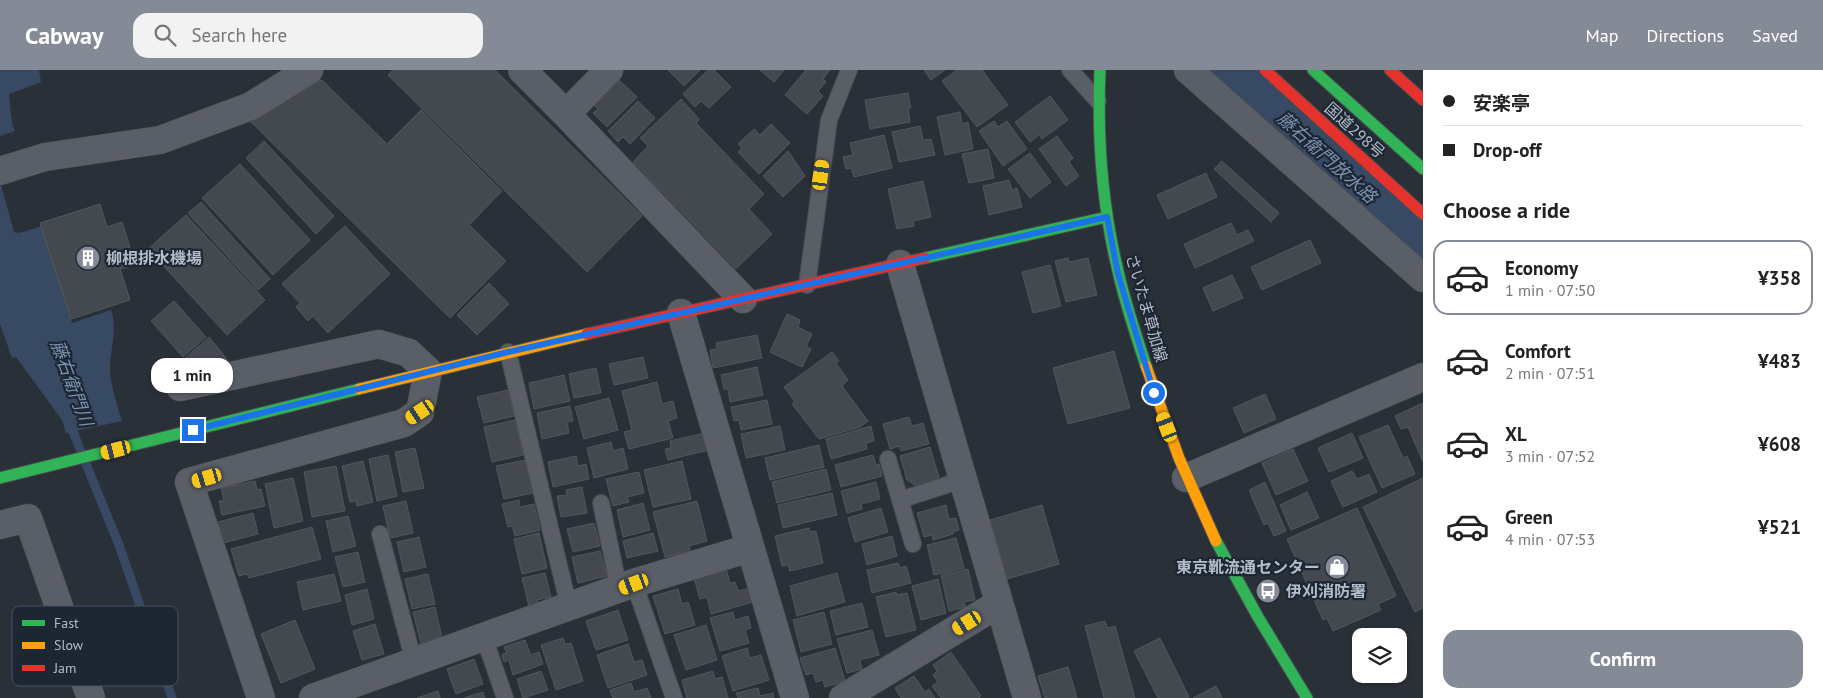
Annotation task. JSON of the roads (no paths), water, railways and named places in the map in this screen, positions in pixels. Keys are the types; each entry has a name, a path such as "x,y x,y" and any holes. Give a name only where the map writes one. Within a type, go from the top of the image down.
{"main road":[{"name":"さいたま草加線","path":"1100,70 1098,101 1101,163 1107,217 1118,274 1154,393 1186,478 1224,558 1260,623 1308,698"},
{"name":"国道298号","path":"1265,70 1423,214"},
{"path":"1313,70 1423,169"},
{"path":"1390,70 1423,100"},
{"path":"0,478 508,352 1107,217"}],"street":[{"path":"0,171 45,157 160,140 251,106 309,70"},
{"path":"522,70 743,299"},
{"path":"566,114 609,70"},
{"path":"1188,70 1423,278"},
{"path":"900,264 1027,698"},
{"path":"681,313 796,698"},
{"path":"180,387 379,344 409,353 428,371 420,412 404,423 189,482 261,698"},
{"path":"1186,478 1423,377"},
{"path":"0,525 28,518 59,606"},
{"path":"313,698 627,586 750,548"},
{"path":"844,698 998,604"},
{"path":"87,686 91,698"}],"lane":[{"path":"807,285 828,120 849,70"},
{"path":"1070,70 1098,101"},
{"path":"508,352 569,607"},
{"path":"888,459 913,544"},
{"path":"900,500 962,480"},
{"path":"601,503 627,586 674,698"},
{"path":"380,534 414,662"},
{"path":"484,637 505,698"}],"water":[{"path":"0,70 39,70 41,82 9,94 12,123 15,131 0,136"},
{"path":"0,181 14,232 19,233 43,226 72,323 111,310 114,333 110,370 114,396 122,421 66,433 62,420 16,357 12,358 0,324"}],"waterway":[{"name":"藤右衛門放水路","path":"1231,70 1423,243"},
{"name":"藤右衛門川","path":"69,422 119,545 140,606"},
{"name":"藤右衛門川","path":"168,686 172,698"}],"place":[{"name":"柳根排水機場","path":"88,258"},
{"name":"東京靴流通センター","path":"1337,567"},
{"name":"伊刈消防署","path":"1268,591"}]}
